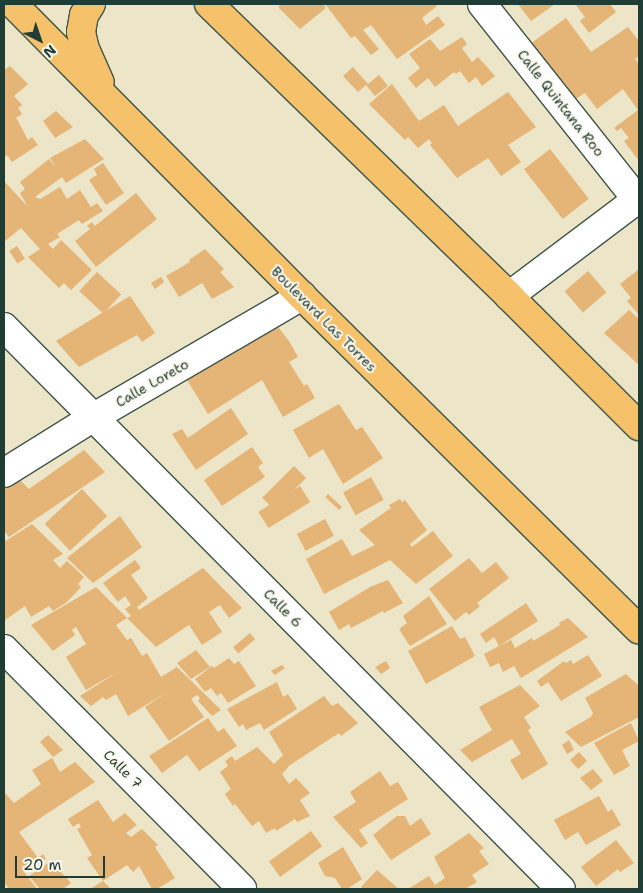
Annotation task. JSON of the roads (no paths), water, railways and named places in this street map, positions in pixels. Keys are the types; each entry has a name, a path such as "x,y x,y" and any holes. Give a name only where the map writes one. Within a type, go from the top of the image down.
{"main road":[{"name":"Boulevard Las Torres","path":"13,4 302,296 639,630"},
{"path":"91,4 84,16 82,32 84,49 115,106"},
{"path":"209,7 509,296 639,426"}],"street":[{"name":"Calle Quintana Roo","path":"482,4 639,200"},
{"path":"509,296 639,200"},
{"name":"Calle Loreto","path":"4,474 94,417 302,296"},
{"name":"Calle 6","path":"4,327 561,889"},
{"name":"Calle 7","path":"4,649 242,889"}]}
